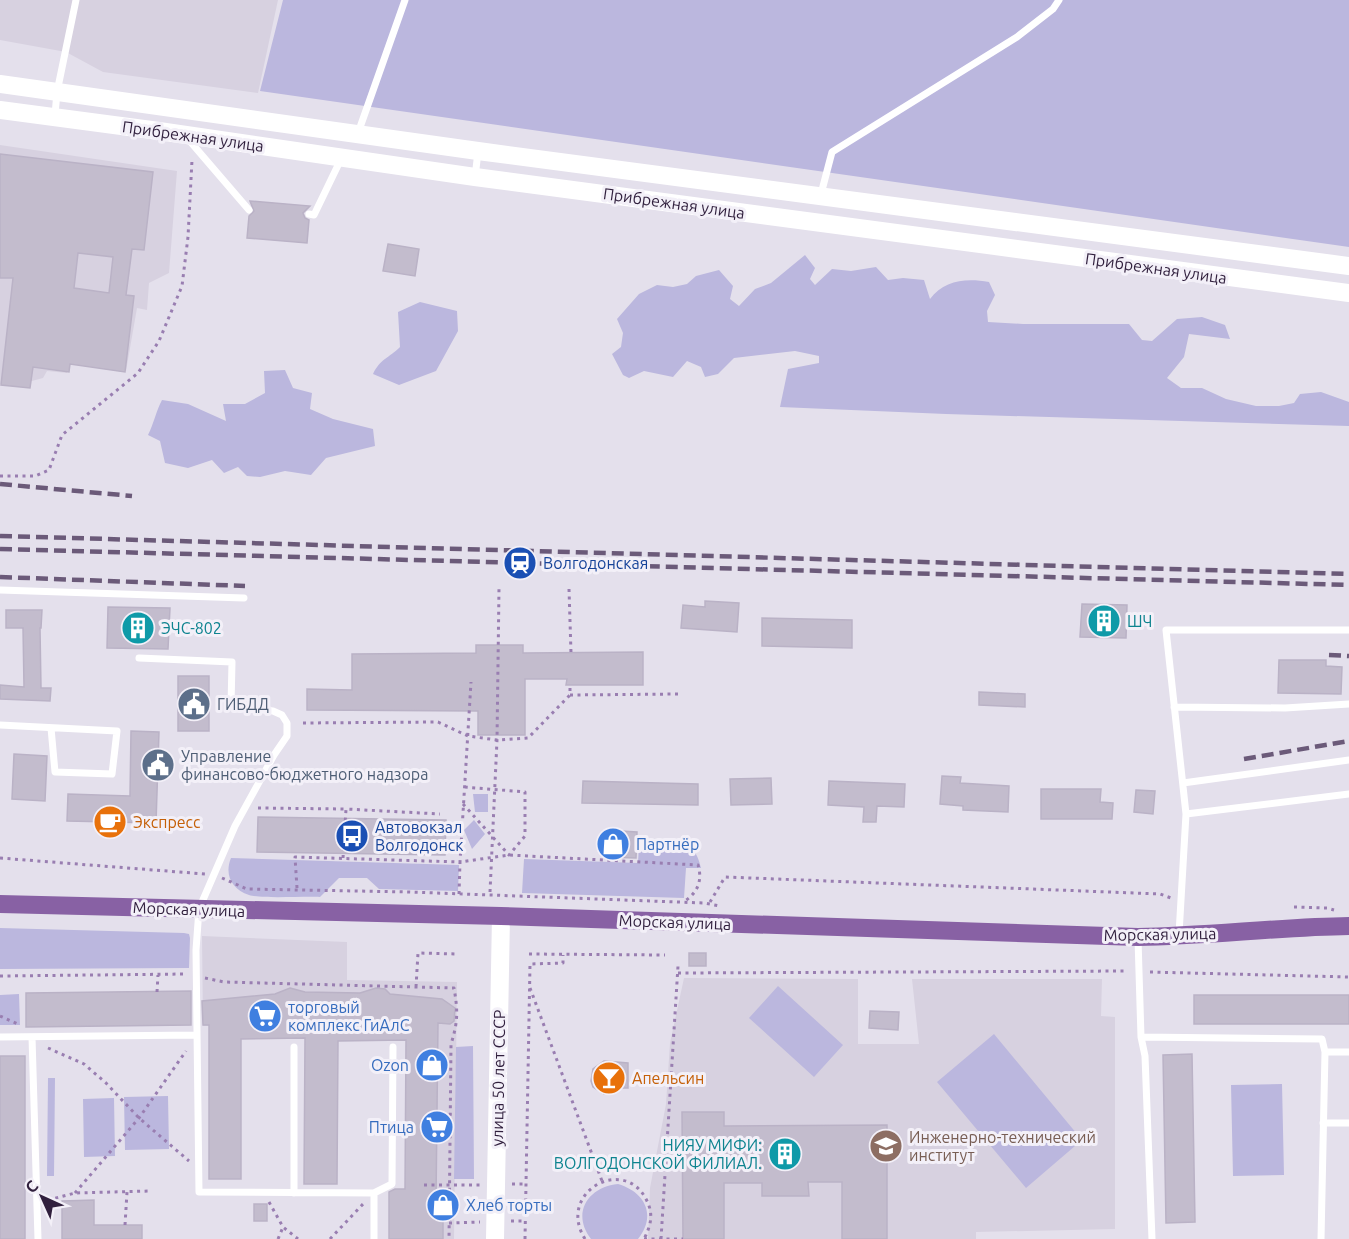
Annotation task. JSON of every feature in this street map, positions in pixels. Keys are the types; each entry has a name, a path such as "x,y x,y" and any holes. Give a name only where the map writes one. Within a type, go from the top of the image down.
{"main road":[{"name":"Прибрежная улица","path":"0,84 478,151 1349,266"},
{"name":"Прибрежная улица","path":"0,110 189,140 342,157 475,177 1349,293"},
{"name":"Морская улица","path":"0,904 501,916 1138,937 1313,926 1349,926"},
{"name":"улица 50 лет СССР","path":"495,1239 501,916"}],"lane":[{"path":"54,117 76,0"},
{"path":"357,134 405,0"},
{"path":"821,196 832,152 1017,37 1053,9 1059,0"},
{"path":"189,140 249,210"},
{"path":"475,177 478,151"},
{"path":"309,214 314,215 342,157"},
{"path":"0,590 244,597"},
{"path":"1179,936 1186,814 1166,630 1349,630"},
{"path":"139,658 232,662 231,706 273,711 282,715 287,723 287,736 255,789 213,874 199,909 196,950 199,1192 374,1193 392,1184 393,1047"},
{"path":"1174,707 1286,708 1349,704"},
{"path":"0,725 117,731 112,774 54,772 51,728"},
{"path":"1183,783 1349,760"},
{"path":"1186,814 1349,794"},
{"path":"1138,937 1140,1037 1145,1056 1152,1239"},
{"path":"0,1037 197,1035"},
{"path":"32,1037 38,1239"},
{"path":"1140,1037 1322,1039 1325,1052 1321,1239"},
{"path":"294,1047 294,1193"},
{"path":"1325,1052 1349,1053"},
{"path":"1323,1123 1349,1123"},
{"path":"374,1193 374,1239"}],"path":[{"path":"0,476 35,476 49,470 62,435 138,373 159,341 182,286 188,237 189,140"},
{"path":"490,892 497,740 499,588"},
{"path":"569,590 571,653"},
{"path":"459,894 471,682"},
{"path":"303,723 438,722 468,736 497,740 528,738 570,695 570,685"},
{"path":"570,695 681,694"},
{"path":"464,787 525,792 525,836 509,855"},
{"path":"463,804 509,855"},
{"path":"255,808 346,809 440,814"},
{"path":"343,858 346,809"},
{"path":"298,889 295,857 460,862 509,855 698,865 700,878 696,892 682,902"},
{"path":"0,858 213,874 248,889 710,903 726,907"},
{"path":"710,903 725,877 1160,894 1175,899 1182,898"},
{"path":"449,1239 451,1044 457,1024 458,1009 454,988 416,987 418,953 458,954"},
{"path":"529,954 665,956"},
{"path":"525,1239 530,964 563,963 563,955"},
{"path":"661,1239 678,966"},
{"path":"678,973 1140,971 1349,976"},
{"path":"157,992 158,975"},
{"path":"529,986 602,1181"},
{"path":"75,1193 139,1118 197,1035"},
{"path":"84,1064 106,1083 139,1118 199,1170"},
{"path":"585,1239 579,1230 577,1217 580,1203 586,1192 602,1181 618,1179 631,1183 642,1191 651,1209 652,1221 644,1239 683,1239"},
{"path":"424,1185 525,1184"},
{"path":"36,1202 75,1193 150,1191"},
{"path":"125,1225 127,1192"},
{"path":"264,1193 283,1227 298,1239"},
{"path":"330,1239 374,1193"},
{"path":"278,1239 283,1227"}],"shaded area":[{"path":"0,0 278,0 258,93 103,72 66,52 0,40"},
{"path":"283,0 1349,0 1349,247 260,91"},
{"path":"0,145 177,171 169,273 149,283 147,310 137,308 126,371 69,362 67,373 47,371 43,378 28,382 0,384"},
{"path":"805,255 815,268 810,279 815,285 832,269 851,271 876,267 888,280 903,278 924,280 930,299 949,284 972,280 989,282 995,295 987,311 988,322 1129,324 1142,340 1152,341 1177,319 1202,317 1225,325 1230,339 1189,334 1184,357 1167,378 1181,388 1202,388 1226,399 1256,406 1279,406 1294,403 1300,394 1321,392 1349,402 1349,426 780,407 788,369 819,363 819,356 795,351 734,358 718,374 705,377 701,367 687,361 673,377 644,371 629,378 623,375 612,354 621,347 623,333 617,319 639,294 657,285 673,287 687,284 696,276 719,270 733,286 730,299 739,306 755,289 771,283"},
{"path":"420,302 457,311 458,331 436,371 399,385 373,374 382,362 400,347 398,312"},
{"path":"285,370 293,388 312,393 310,409 333,419 373,429 375,446 326,458 311,475 285,471 260,477 247,476 238,467 224,473 212,460 188,468 165,463 160,441 148,435 162,400 188,404 226,421 223,404 245,404 265,393 264,371"},
{"path":"473,794 488,794 488,812 475,812"},
{"path":"474,820 485,834 472,849 464,830"},
{"path":"639,845 678,845 694,851 701,868 686,868 684,898 522,893 524,859 638,863"},
{"path":"231,858 459,865 458,891 379,889 367,878 339,878 320,897 255,896 238,889 231,881 228,870"},
{"path":"0,928 189,934 189,968 0,969"},
{"path":"202,936 347,942 347,980 457,982 454,1239 432,1239 436,1200 437,1024 203,1026"},
{"name":"Инженерно-технический институт","path":"684,978 858,979 858,1044 919,1044 912,979 1102,979 1101,1016 1115,1017 1115,1229 976,1232 976,1239 648,1239 650,1188 666,1104 670,1043"},
{"path":"778,986 843,1045 814,1077 749,1018"},
{"path":"19,994 20,1025 0,1025 0,995"},
{"path":"994,1034 1082,1140 1026,1188 937,1082"},
{"path":"473,1046 474,1179 454,1179 456,1047"},
{"path":"48,1078 55,1078 54,1176 47,1176"},
{"path":"1282,1084 1284,1175 1233,1176 1231,1085"},
{"path":"168,1096 169,1149 125,1150 124,1097"},
{"path":"114,1098 115,1156 84,1157 83,1099"},
{"path":"618,1184 635,1193 645,1206 647,1221 644,1230 638,1239 591,1239 583,1220 586,1203 598,1190"}],"building":[{"path":"0,154 153,172 144,250 132,249 126,295 134,296 125,372 70,364 69,372 33,367 30,388 1,385 13,278 0,278","holes":["78,253 113,257 109,293 74,288"]},
{"path":"250,201 310,206 303,213 309,220 307,243 247,238 249,216 254,211"},
{"path":"388,244 419,249 415,276 383,271"},
{"path":"705,601 739,603 737,632 681,628 683,605 705,607"},
{"name":"ШЧ","path":"1082,604 1127,605 1126,638 1080,637"},
{"name":"ЭЧС-802","path":"108,607 170,608 168,649 107,648"},
{"path":"6,610 42,610 41,688 51,688 50,701 0,699 0,685 24,687 23,628 6,628"},
{"path":"762,618 852,620 852,648 762,646"},
{"path":"476,645 523,645 523,653 643,652 643,685 566,685 567,679 525,679 525,735 478,735 478,711 307,710 307,689 352,690 352,654 476,653"},
{"path":"1279,660 1326,660 1326,666 1342,667 1341,694 1278,693"},
{"name":"ГИБДД","path":"178,676 209,676 209,731 178,731"},
{"path":"979,692 1025,694 1025,707 979,705"},
{"path":"131,731 159,732 156,823 67,821 68,794 130,796"},
{"path":"14,754 47,756 45,801 12,799"},
{"path":"942,776 961,777 960,783 1009,786 1008,812 963,810 963,806 940,804"},
{"path":"771,778 772,804 731,805 730,779"},
{"path":"583,781 698,784 698,805 582,803"},
{"path":"829,781 905,784 904,807 877,806 876,822 863,822 864,807 828,805"},
{"path":"1041,789 1101,789 1100,802 1113,803 1112,819 1041,819"},
{"path":"1136,790 1155,791 1153,814 1134,812"},
{"name":"Автовокзал Волгодонск","path":"258,817 446,820 445,855 257,852"},
{"path":"605,830 637,832 636,858 604,857"},
{"path":"689,953 706,953 706,966 689,966"},
{"path":"290,988 305,992 360,993 376,988 385,989 390,994 442,999 455,1008 454,1021 450,1024 438,1023 436,1200 443,1200 443,1239 389,1239 389,1192 395,1189 405,1189 406,1040 338,1041 337,1184 304,1184 305,1038 241,1039 241,1179 209,1179 209,1025 203,1025 202,1001 275,994"},
{"path":"191,991 191,1025 26,1027 26,993"},
{"path":"1194,995 1349,995 1349,1024 1194,1024"},
{"path":"870,1011 899,1012 898,1030 869,1028"},
{"path":"1192,1054 1195,1222 1166,1223 1163,1055"},
{"path":"0,1056 25,1056 25,1239 0,1239"},
{"name":"Апельсин","path":"604,1061 628,1063 628,1088 619,1088 610,1094 604,1094 593,1087 591,1081 593,1069"},
{"name":"НИЯУ МИФИ: ВОЛГОДОНСКОЙ ФИЛИАЛ.","path":"682,1112 724,1112 724,1126 887,1125 887,1239 842,1239 842,1182 808,1182 809,1196 762,1196 762,1183 724,1183 724,1239 683,1239"},
{"path":"94,1200 94,1225 142,1225 142,1239 62,1239 62,1201"},
{"path":"254,1204 267,1204 267,1221 254,1221"}],"railway":[{"path":"0,484 132,496"},
{"path":"0,536 1349,574"},
{"path":"0,549 1349,585"},
{"path":"0,577 245,586"},
{"path":"1329,655 1349,656"},
{"path":"1244,759 1349,741"}],"place":[{"name":"Волгодонская","path":"520,563"},
{"name":"ШЧ","path":"1104,621"},
{"name":"ЭЧС-802","path":"138,628"},
{"name":"ГИБДД","path":"194,704"},
{"name":"Управление финансово-бюджетного надзора","path":"158,765"},
{"name":"Экспресс","path":"110,822"},
{"name":"Автовокзал Волгодонск","path":"352,836"},
{"name":"Партнёр","path":"613,844"},
{"name":"торговый комплекс ГиАлС","path":"265,1016"},
{"name":"Ozon","path":"432,1065"},
{"name":"Апельсин","path":"609,1078"},
{"name":"Птица","path":"437,1127"},
{"name":"Инженерно-технический институт","path":"886,1146"},
{"name":"НИЯУ МИФИ: ВОЛГОДОНСКОЙ ФИЛИАЛ.","path":"785,1154"},
{"name":"Хлеб торты","path":"443,1205"}]}
